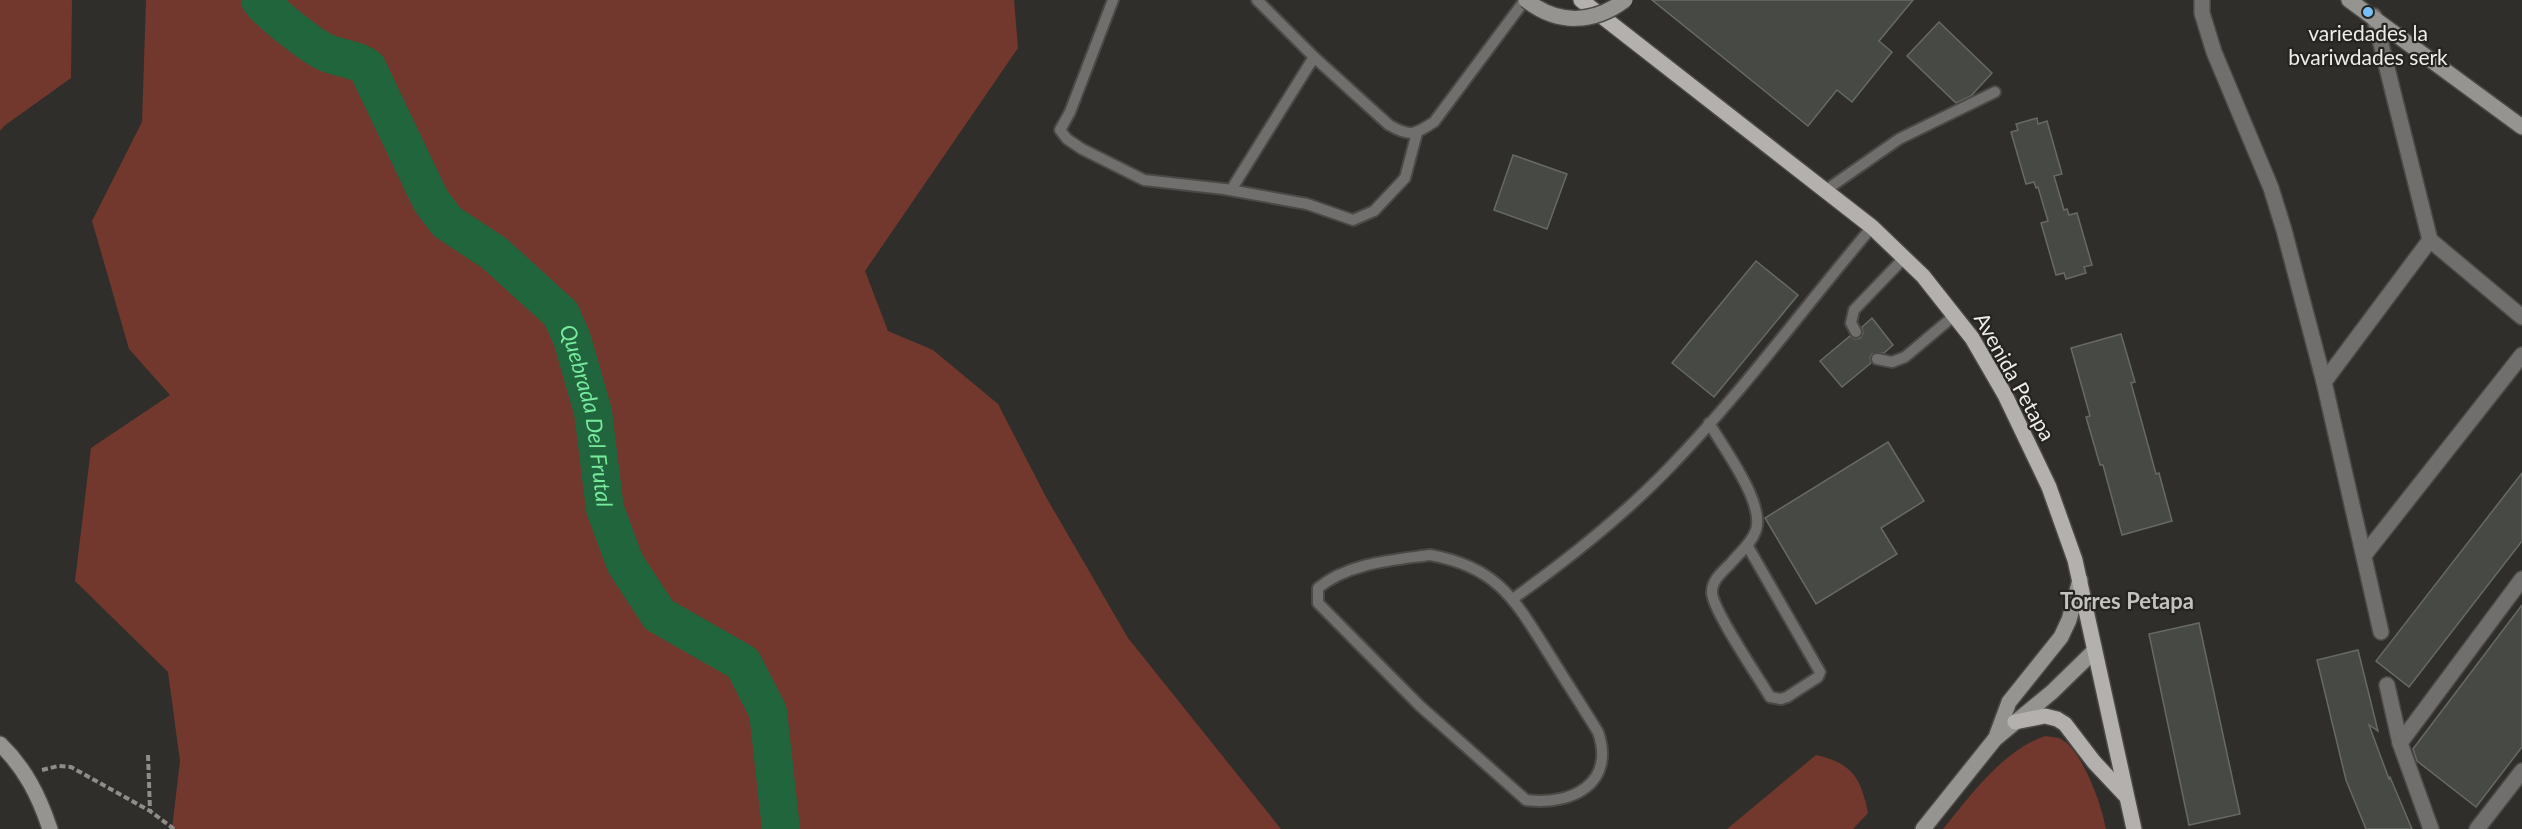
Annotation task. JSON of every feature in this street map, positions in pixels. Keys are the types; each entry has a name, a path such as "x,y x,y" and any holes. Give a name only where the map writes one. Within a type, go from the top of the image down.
{"main road":[{"path":"1525,0 1550,13 1575,18 1599,16 1625,0"},
{"name":"Avenida Petapa","path":"1581,0 1872,227 1905,257 1972,338 2005,395 2049,487 2080,580 2134,829"},
{"path":"2349,0 2374,16 2522,127"},
{"path":"1995,739 2009,702 2061,638 2070,620 2080,580"},
{"path":"1923,829 1995,739 2052,692 2094,651"},
{"path":"2015,722 2045,716 2065,724 2094,762 2127,797"},
{"path":"0,744 27,775 50,829"}],"street":[{"path":"2202,0 2202,14 2214,52 2267,178 2284,230 2324,382 2381,632"},
{"path":"2374,16 2430,240 2522,317"},
{"path":"2324,382 2430,240"},
{"path":"2365,554 2522,355"},
{"path":"2400,743 2522,579"},
{"path":"2387,685 2400,743 2431,829"},
{"path":"2477,829 2522,771"}],"lane":[{"path":"1113,0 1070,112 1060,130 1067,139 1082,149 1144,180 1231,190 1307,204 1353,220 1374,211 1405,178 1417,133"},
{"path":"1257,0 1314,57 1389,125 1403,133 1417,133 1434,122 1525,0"},
{"path":"1231,190 1314,57"},
{"path":"1826,190 1899,139 1995,92"},
{"path":"1514,598 1598,535 1668,469 1872,227"},
{"path":"1856,332 1851,323 1854,310 1905,257"},
{"path":"1877,358 1892,362 1905,357 1955,315"},
{"path":"1709,423 1755,506 1756,530 1747,545 1716,580 1712,593 1719,612 1770,697 1781,699 1818,677 1820,672 1747,545"},
{"path":"1430,555 1456,559 1488,576 1514,598 1598,732 1602,743 1602,765 1597,775 1584,789 1561,800 1543,802 1526,800 1420,706 1336,624 1318,603 1316,595 1318,588 1325,582 1351,570 1430,555"}],"path":[{"path":"148,755 150,811"},
{"path":"27,775 58,766 71,767 150,811 174,829"}],"shaded area":[{"path":"0,0 72,0 71,78 0,131"},
{"path":"146,0 1014,0 1018,48 865,271 888,331 933,350 998,404 1046,497 1128,638 1281,829 172,829 180,761 168,672 75,581 91,448 170,395 129,349 92,221 142,122"},
{"path":"2045,736 2059,738 2067,744 2083,765 2100,806 2106,829 1943,829 1988,775 2001,763 2029,743"},
{"path":"1816,755 1838,763 1853,774 1858,781 1868,813 1853,829 1727,829"}],"building":[{"path":"1652,0 1913,0 1879,41 1892,52 1852,102 1837,90 1808,126"},
{"path":"1939,22 1992,73 1971,96 1956,103 1907,56"},
{"path":"2037,118 2038,124 2047,121 2062,174 2054,176 2064,210 2067,209 2069,215 2077,213 2092,265 2084,267 2086,273 2066,279 2064,273 2056,275 2041,223 2048,221 2038,187 2036,188 2034,182 2026,184 2011,132 2018,130 2016,124"},
{"path":"1513,155 1567,174 1547,229 1494,210"},
{"path":"1756,261 1798,295 1714,397 1672,363"},
{"path":"1872,318 1893,345 1884,353 1872,354 1871,363 1842,387 1820,361 1850,336 1855,339 1860,338 1863,333 1862,327"},
{"path":"2121,334 2135,382 2131,383 2156,474 2159,473 2172,521 2122,535 2103,465 2100,465 2086,417 2090,416 2071,348"},
{"path":"1888,442 1924,501 1881,528 1897,554 1816,604 1765,518"},
{"path":"2522,473 2522,541 2409,687 2376,661"},
{"path":"2522,605 2522,747 2476,807 2417,761 2413,749"},
{"path":"2199,623 2240,814 2189,825 2149,634"},
{"path":"2358,650 2378,731 2369,725 2389,779 2390,777 2412,829 2366,829 2346,780 2317,660"}],"waterway":[{"name":"Quebrada Del Frutal","path":"260,0 281,21 321,50 367,67 431,201 447,222 494,253 561,314 572,339 593,412 605,509 625,563 659,615 743,663 768,712 781,829"}],"place":[{"name":"variedades la bvariwdades serk","path":"2368,12"}],"district":[{"name":"Torres Petapa","path":"2127,601"}]}
